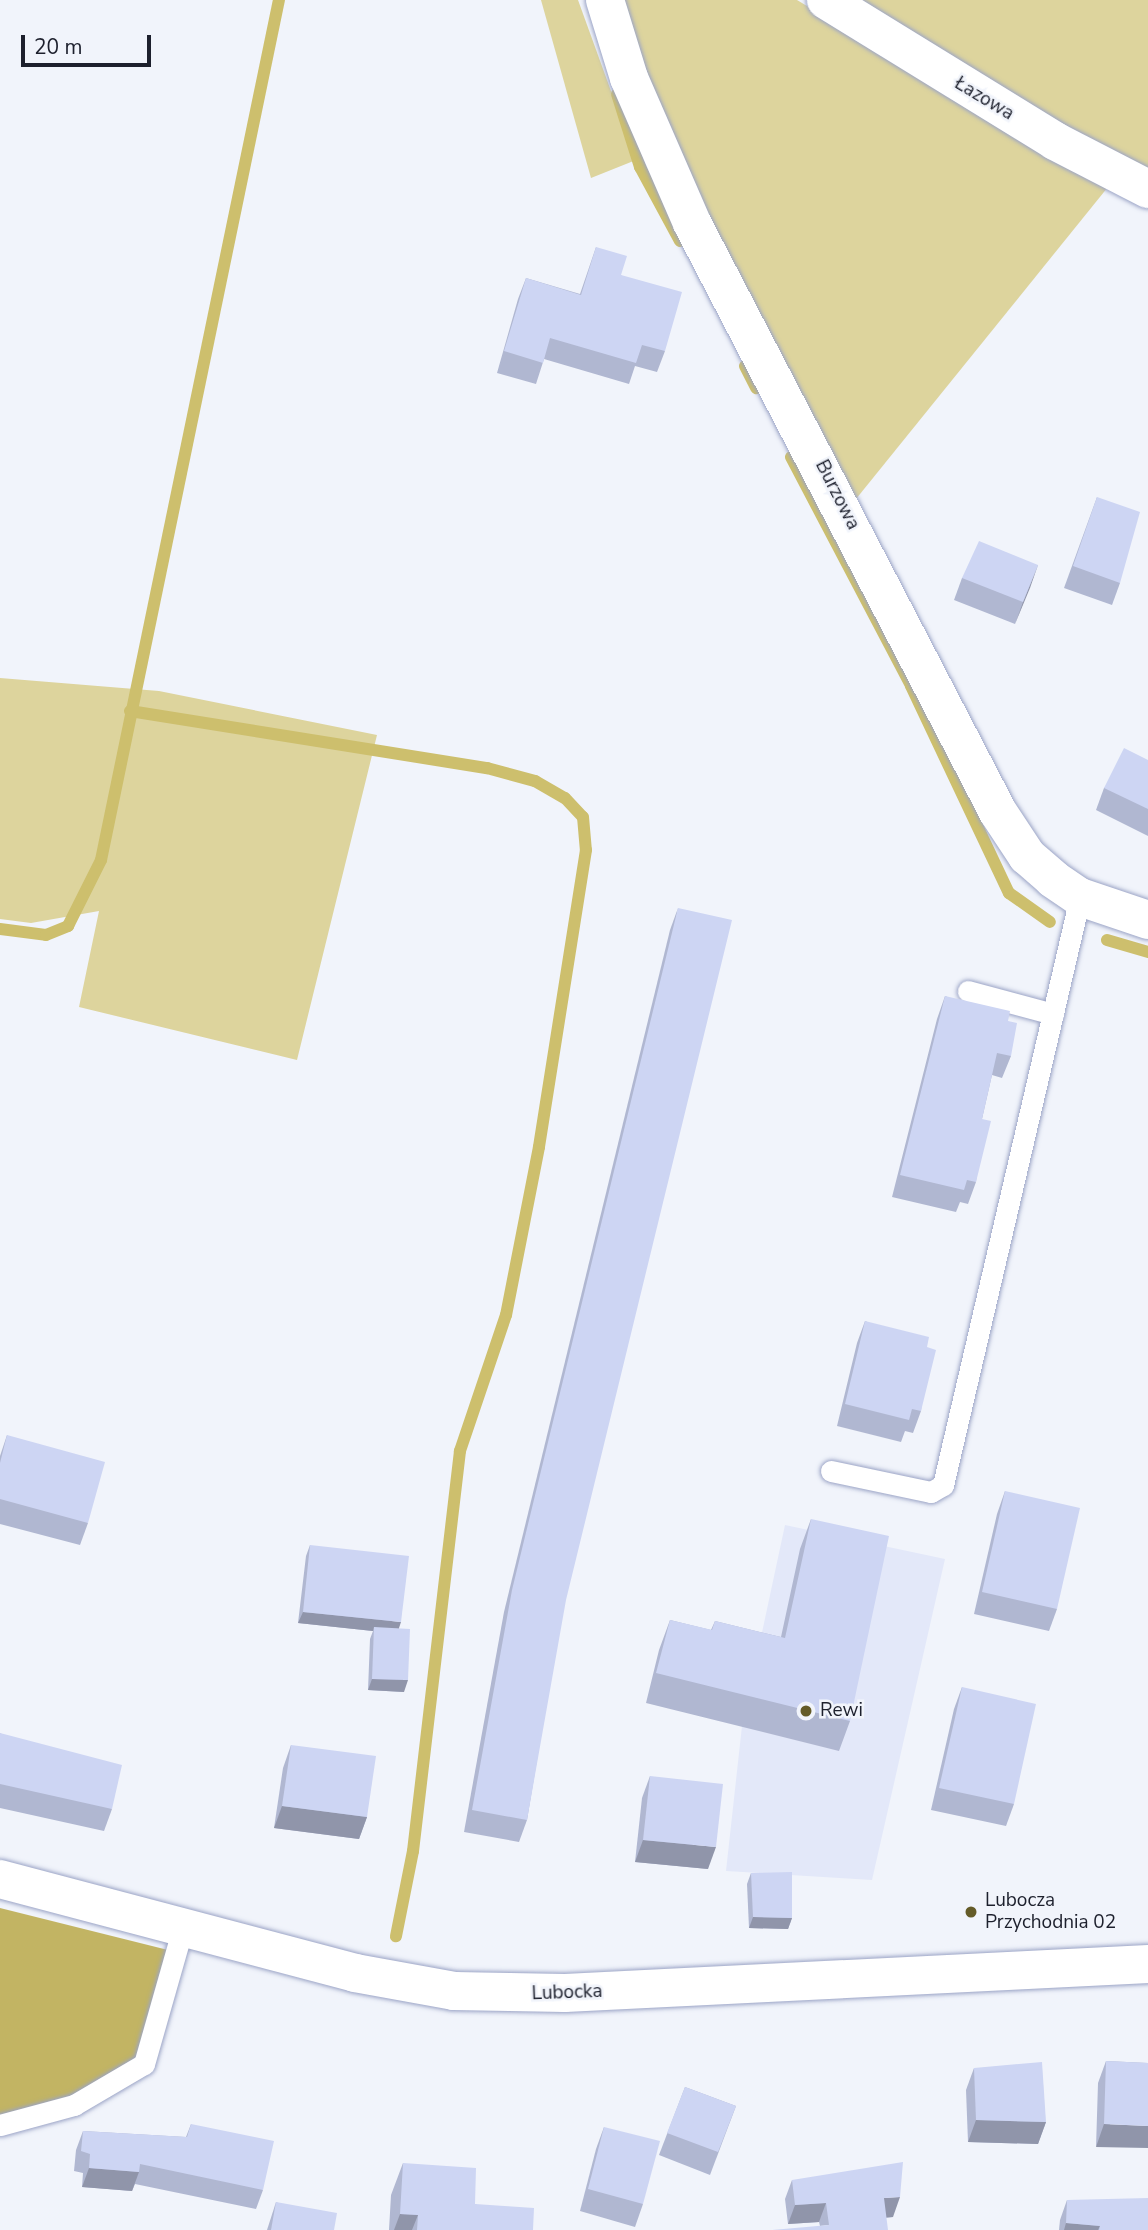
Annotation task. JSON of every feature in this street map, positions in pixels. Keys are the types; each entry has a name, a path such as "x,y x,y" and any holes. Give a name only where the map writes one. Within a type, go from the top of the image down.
{"street":[{"name":"Burzowa","path":"605,0 629,78 692,223 998,812 1027,856 1080,897 1148,920"},
{"name":"Łazowa","path":"826,0 1055,141 1148,189"},
{"name":"Lubocka","path":"0,1879 355,1973 507,1994 1148,1964"}],"lane":[{"path":"831,1471 931,1492 943,1485 1080,897"},
{"path":"968,991 1053,1014"},
{"path":"0,2125 74,2105 144,2064 183,1927"}],"shaded area":[{"path":"541,0 578,0 636,160 591,178"},
{"path":"617,0 797,0 1108,187 856,499 697,208"},
{"path":"862,0 1148,0 1148,168 1099,152"},
{"path":"0,678 159,691 377,735 297,1060 79,1007 99,911 31,923 0,919"},
{"path":"785,1525 945,1559 872,1880 726,1871 742,1726"},
{"path":"0,1908 176,1952 144,2064 58,2110 0,2122"}],"building":[{"path":"596,247 627,256 621,275 682,292 665,351 642,345 636,363 550,338 543,363 504,351 526,278 581,295"},
{"path":"1097,497 1140,512 1120,583 1073,566"},
{"path":"979,541 1038,565 1023,602 962,578"},
{"path":"1124,748 1148,760 1148,809 1104,788"},
{"path":"678,908 732,920 566,1600 527,1820 472,1810 512,1590"},
{"path":"945,996 1010,1011 1008,1021 1017,1023 1011,1056 997,1053 982,1119 991,1121 976,1182 967,1180 964,1190 900,1175"},
{"path":"865,1321 929,1337 927,1347 936,1350 921,1411 912,1409 909,1420 845,1404"},
{"path":"7,1435 105,1462 88,1523 0,1499 0,1463"},
{"path":"1005,1491 1080,1508 1057,1609 982,1592"},
{"path":"811,1519 889,1536 850,1721 656,1673 670,1620 712,1630 715,1621 785,1638"},
{"path":"310,1545 409,1556 401,1622 303,1612"},
{"path":"374,1627 410,1629 408,1680 372,1679"},
{"path":"962,1687 1036,1704 1014,1804 939,1788"},
{"path":"0,1733 122,1765 112,1809 0,1784"},
{"path":"291,1745 376,1756 367,1817 282,1806"},
{"path":"650,1776 723,1784 716,1847 643,1840"},
{"path":"792,1872 792,1918 753,1917 751,1873"},
{"path":"1106,2061 1148,2063 1148,2126 1104,2124"},
{"path":"1042,2062 1046,2122 976,2120 974,2068"},
{"path":"685,2087 736,2106 718,2152 667,2133"},
{"path":"191,2124 274,2141 263,2190 140,2164 139,2172 89,2168 90,2154 81,2151 83,2131 187,2137"},
{"path":"604,2127 660,2141 643,2204 588,2189"},
{"path":"903,2162 900,2197 884,2198 888,2230 772,2230 829,2225 826,2203 795,2205 792,2180"},
{"path":"403,2163 476,2168 475,2204 534,2208 533,2230 417,2230 418,2215 400,2214"},
{"path":"1148,2198 1148,2230 1099,2230 1100,2226 1066,2223 1067,2200"},
{"path":"276,2202 337,2213 334,2230 271,2230"}],"waterway":[{"path":"0,929 46,935 68,926 101,860 279,0"},
{"path":"617,94 640,167 680,241"},
{"path":"745,366 756,388"},
{"path":"791,457 911,686 1009,893 1050,922"},
{"path":"130,711 487,768 535,781 565,798 583,817 586,850 539,1147 506,1315 460,1451 413,1851 396,1936"},
{"path":"1107,940 1148,952"}],"place":[{"name":"Rewi","path":"806,1711"},
{"name":"Lubocza Przychodnia 02","path":"971,1912"}]}
